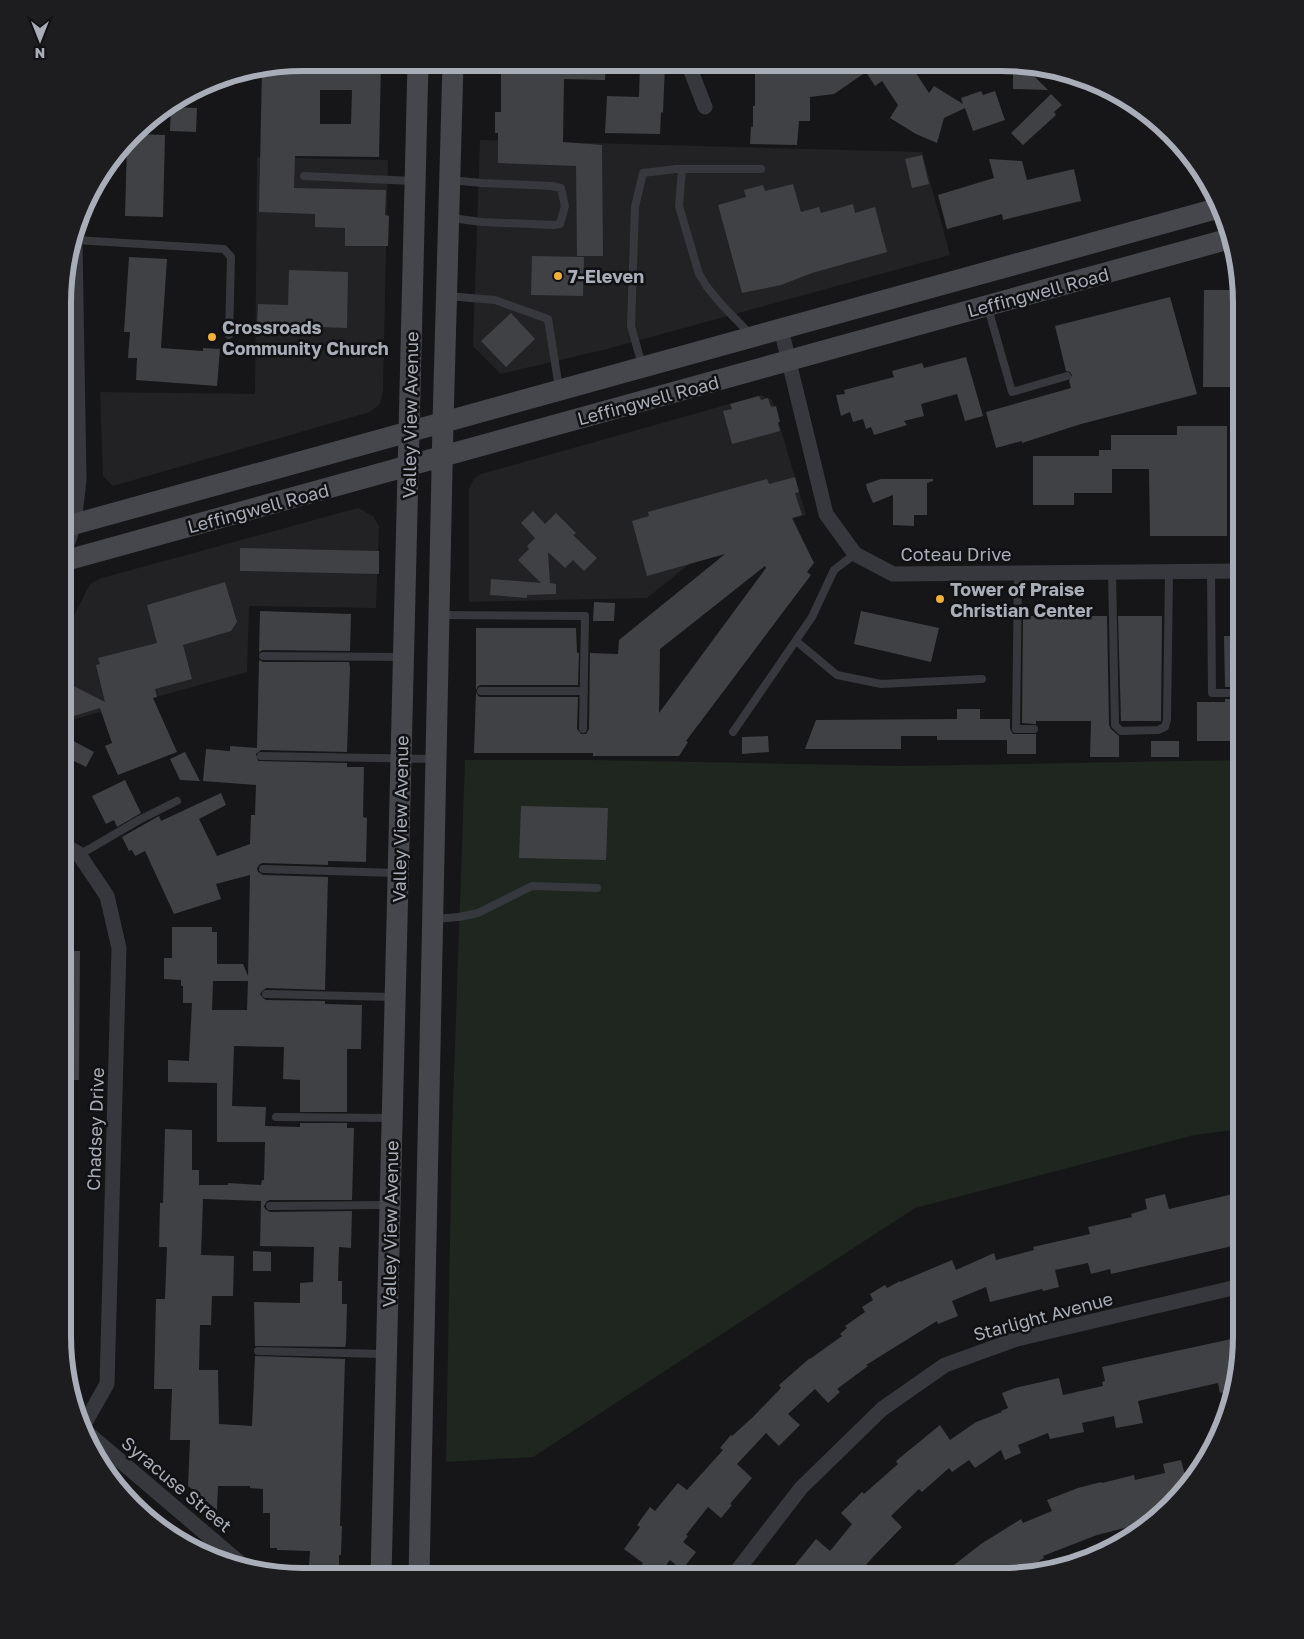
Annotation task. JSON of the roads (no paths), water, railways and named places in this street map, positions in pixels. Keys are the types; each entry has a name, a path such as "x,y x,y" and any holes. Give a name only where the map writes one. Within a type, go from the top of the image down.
{"main road":[{"name":"Valley View Avenue","path":"381,1568 418,71"},
{"name":"Valley View Avenue","path":"419,1568 443,422 453,71"},
{"name":"Leffingwell Road","path":"71,525 1213,210"},
{"name":"Leffingwell Road","path":"71,559 1224,240"}],"street":[{"path":"691,71 705,107"},
{"path":"71,517 79,480 75,261"},
{"name":"Coteau Drive","path":"781,329 826,514 856,554 893,574 1233,571"},
{"name":"Chadsey Drive","path":"71,850 79,855 107,896 119,948 107,1384 87,1420"},
{"name":"Starlight Avenue","path":"739,1568 801,1488 882,1409 945,1365 1017,1339 1233,1288"},
{"name":"Syracuse Street","path":"95,1439 232,1556"}],"lane":[{"path":"682,169 680,206 699,274 722,305 753,336"},
{"path":"643,367 631,326 635,207 643,174 682,169 761,169"},
{"path":"304,176 415,181"},
{"path":"449,218 482,222 553,225 560,224 565,206 561,188 450,180"},
{"path":"80,241 224,249 231,257 229,335"},
{"path":"447,296 494,300 548,318 559,390"},
{"path":"988,306 1012,392 1067,376"},
{"path":"733,732 812,617 834,570 856,554"},
{"path":"1211,571 1212,693 1233,693"},
{"path":"1112,572 1115,725 1121,731 1158,730 1165,727 1167,720 1169,572"},
{"path":"1018,573 1016,729 1034,729"},
{"path":"440,615 585,616 584,729"},
{"path":"796,641 836,675 881,684 982,679"},
{"path":"263,656 404,657"},
{"path":"481,691 584,691"},
{"path":"261,756 437,759"},
{"path":"79,855 139,820 177,801"},
{"path":"263,869 398,873"},
{"path":"433,920 459,917 478,912 532,886 597,888"},
{"path":"266,994 395,998"},
{"path":"276,1117 392,1118"},
{"path":"270,1206 390,1205"},
{"path":"258,1351 386,1354"}],"place":[{"name":"7-Eleven","path":"558,276"},
{"name":"Crossroads Community Church","path":"212,337"},
{"name":"Tower of Praise Christian Center","path":"940,599"}]}
